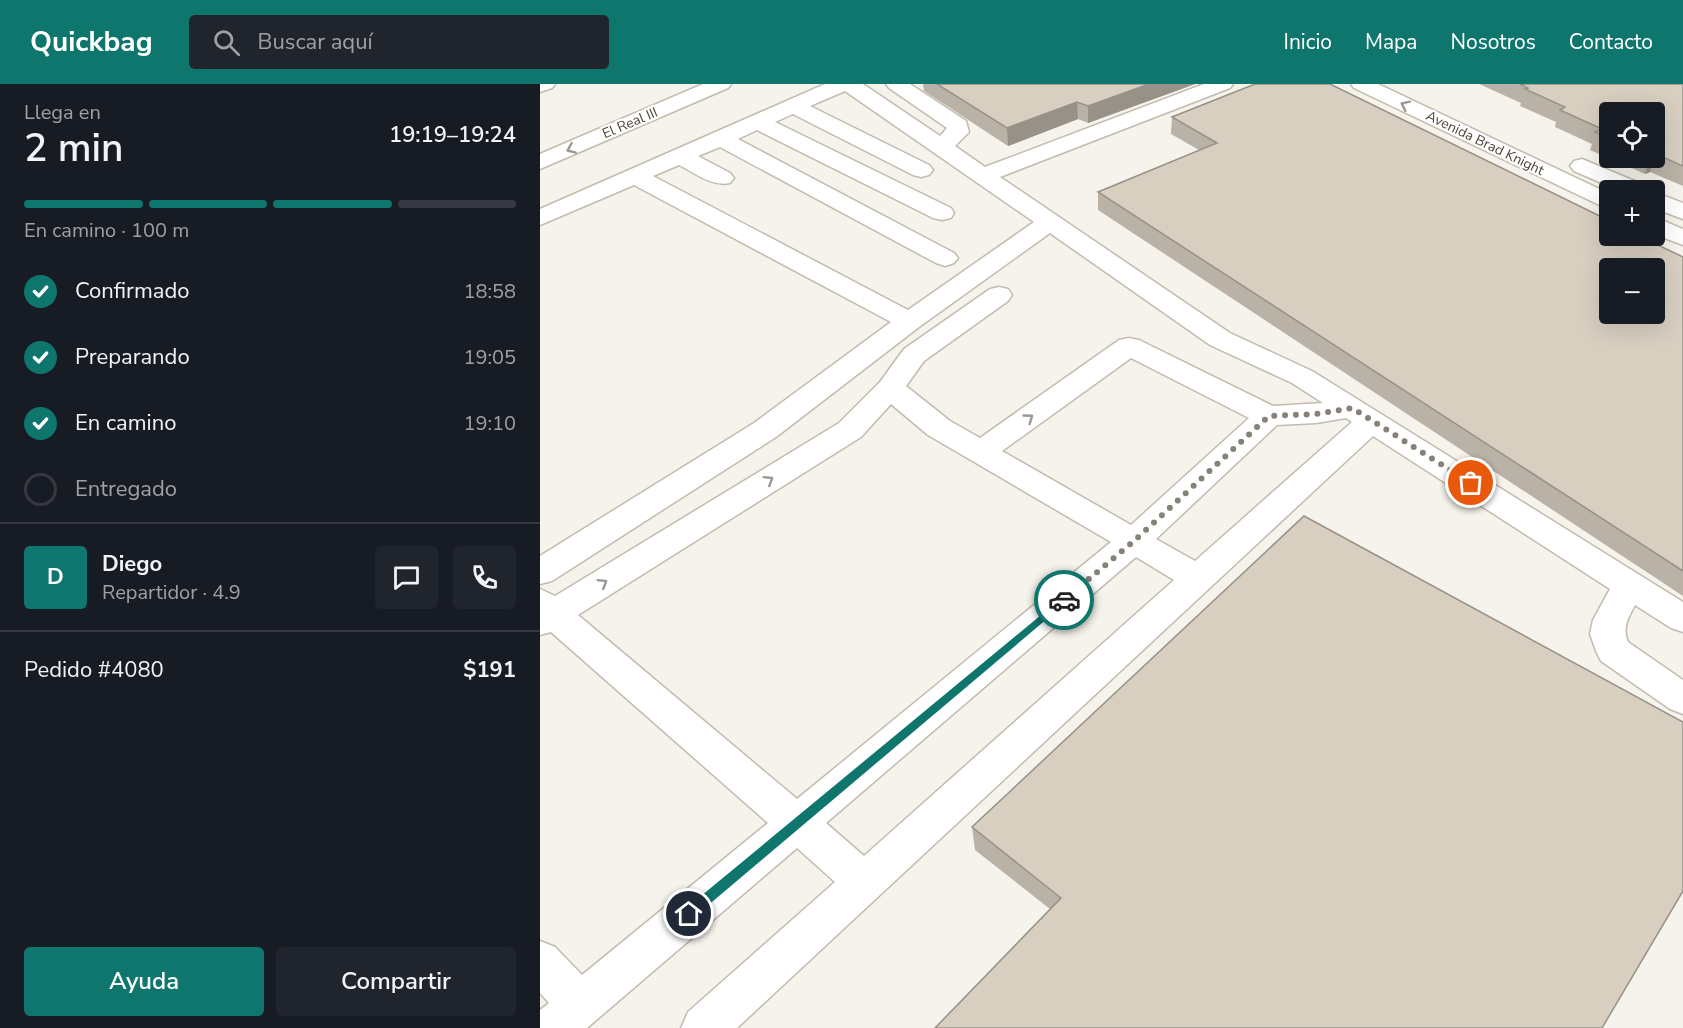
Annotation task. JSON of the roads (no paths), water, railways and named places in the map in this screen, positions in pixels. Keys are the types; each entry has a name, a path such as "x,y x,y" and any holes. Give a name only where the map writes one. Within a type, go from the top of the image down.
{"street":[{"path":"540,86 545,84"},
{"name":"El Real III","path":"540,162 721,84"},
{"path":"540,218 758,122 795,92 843,84"},
{"path":"849,84 1220,339 1302,376 1683,619"},
{"path":"896,84 958,126 958,132 940,147"},
{"path":"983,176 1223,84"},
{"path":"1403,84 1614,180"},
{"name":"Avenida Brad Knight","path":"1349,87 1599,198"},
{"name":"Avenida Brad Knight","path":"1349,87 1599,217"},
{"path":"795,92 921,170"},
{"path":"758,122 942,213"},
{"path":"720,138 945,258"},
{"path":"680,156 722,178"},
{"path":"635,176 909,321"},
{"path":"1665,204 1683,212"},
{"path":"540,572 765,430 909,321 1050,222"},
{"path":"1665,229 1683,238"},
{"path":"1656,246 1683,259"},
{"path":"865,882 545,612 850,430 890,388 914,355 999,296"},
{"path":"981,452 1129,346 1269,416 1362,414"},
{"path":"890,388 939,428 1198,578"},
{"path":"704,1028 1198,578 1362,414"},
{"path":"540,961 567,1016 1134,541 1269,416"},
{"path":"1629,585 1610,620 1607,634 1614,651 1683,699"}]}
